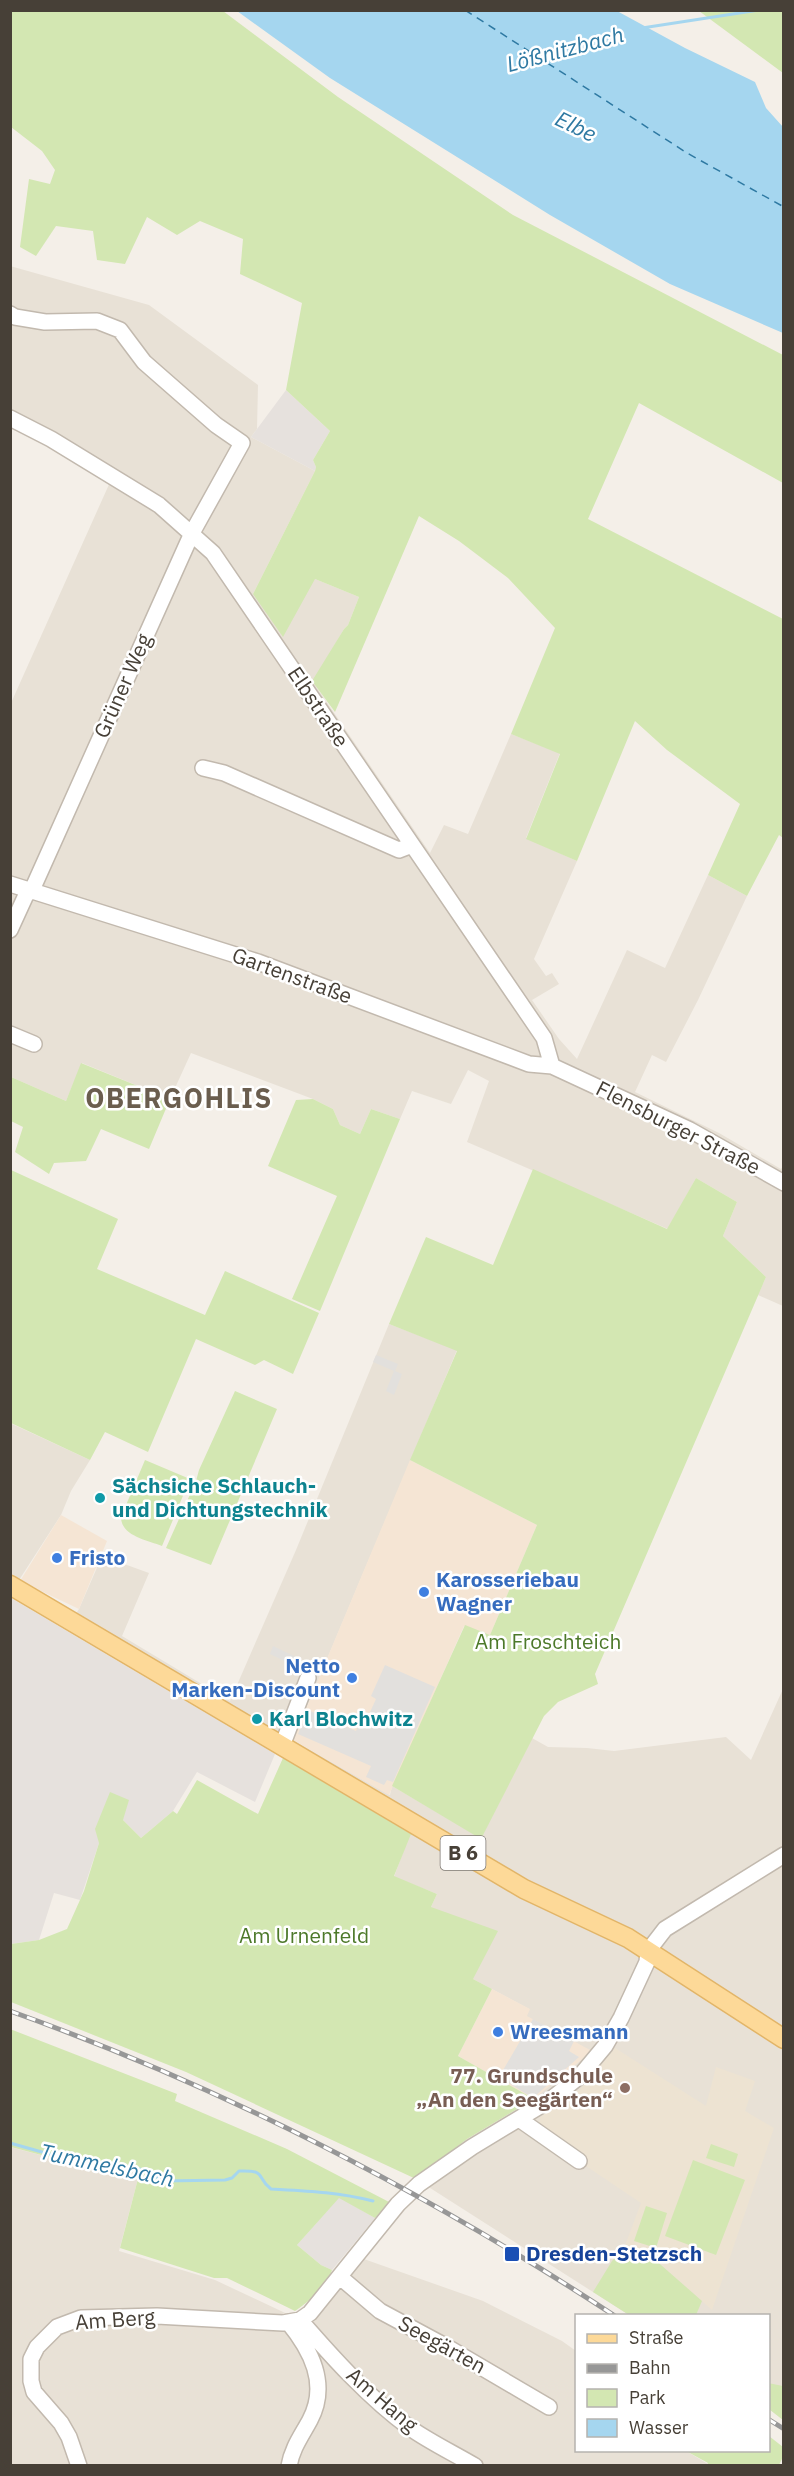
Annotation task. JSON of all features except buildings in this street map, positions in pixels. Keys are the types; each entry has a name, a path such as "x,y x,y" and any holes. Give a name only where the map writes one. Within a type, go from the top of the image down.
{"main road":[{"name":"B 6","path":"10,1586 524,1889 628,1938 783,2039"}],"street":[{"name":"Grüner Weg","path":"10,314 15,317 45,322 97,321 120,330 144,362 216,425 242,443 192,533 32,890 26,895 10,930"},
{"name":"Elbstraße","path":"10,418 51,439 150,498 213,553 544,1038 552,1066"},
{"path":"203,768 224,773 399,850 412,845"},
{"name":"Gartenstraße","path":"10,884 258,962 529,1064 552,1066 571,1075"},
{"path":"10,1034 34,1044"},
{"name":"Flensburger Straße","path":"571,1075 690,1130 783,1184"},
{"path":"282,1746 308,1678"},
{"path":"289,2466 291,2452 312,2416 318,2391 315,2363 294,2321 310,2313 398,2204 419,2184 472,2147 565,2089 580,2076 605,2046 643,1971 648,1951 665,1929 783,1855"},
{"path":"519,2119 579,2161"},
{"name":"Seegärten","path":"340,2277 380,2311 549,2407"},
{"name":"Am Berg","path":"79,2466 62,2423 34,2392 31,2381 31,2359 37,2347 57,2327 81,2318 157,2316 294,2321"},
{"name":"Am Hang","path":"294,2321 396,2416 411,2428 475,2466"}],"shaded area":[{"path":"10,266 149,305 258,385 257,429 251,437 315,471 253,594 315,579 359,597 348,625 313,682 430,853 444,825 468,834 511,734 560,753 526,838 577,861 534,959 546,976 552,973 559,984 532,1000 559,1039 577,1059 627,950 665,968 708,875 747,896 666,1062 652,1055 635,1092 719,1133 781,1169 783,1166 783,1306 758,1295 766,1277 723,1236 737,1202 696,1178 668,1229 467,1142 489,1081 468,1070 451,1104 412,1091 400,1119 371,1109 360,1134 340,1125 333,1109 313,1099 191,1053 170,1099 82,1063 66,1101 11,1077 11,703 111,480 11,424"},
{"path":"286,390 330,431 313,460 315,471 251,437"},
{"path":"389,1324 457,1350 293,1740 390,1795 392,1786 481,1838 532,1738 548,1747 614,1751 726,1737 751,1760 783,1689 783,2420 770,2410 770,2314 627,2314 416,2179 467,2139 534,2099 526,2015 529,2009 473,1979 431,1907 437,1894 394,1877 410,1833 67,1628 79,1609 102,1556 149,1573 122,1636 230,1701 296,1550"},
{"path":"376,1355 398,1364 395,1371 402,1374 394,1395 386,1391 394,1371 373,1362"},
{"path":"10,1423 90,1460 71,1491 61,1515 10,1594"},
{"path":"410,1460 537,1525 490,1635 464,1626 389,1795 293,1740"},
{"path":"61,1515 107,1541 79,1609 20,1581"},
{"path":"11,1598 275,1754 255,1802 197,1772 173,1811 141,1838 123,1820 99,1843 80,1900 54,1893 39,1940 11,1944"},
{"path":"273,1646 313,1665 309,1673 270,1654"},
{"path":"385,1665 435,1687 393,1782 387,1780 384,1785 366,1777 371,1766 298,1734 308,1710 356,1731 361,1720 366,1721 376,1699 371,1696"},
{"path":"492,1989 530,2009 527,2016 592,2051 534,2099 458,2056"},
{"path":"533,2019 574,2041 569,2051 579,2057 533,2098 499,2077"},
{"path":"615,2048 706,2106 716,2067 755,2081 745,2111 774,2128 712,2310 653,2258 624,2248 641,2203 583,2164 587,2156 539,2123 540,2117 572,2097"},
{"path":"10,2147 90,2168 140,2171 119,2251 215,2280 300,2320 361,2258 483,2301 562,2341 575,2350 575,2452 688,2452 708,2464 707,2466 11,2465"},
{"path":"339,2197 375,2218 332,2270 321,2265 297,2245"}],"green space":[{"path":"10,11 223,11 338,97 513,215 783,355 783,483 639,403 588,519 783,619 783,838 779,835 747,896 708,875 740,804 667,750 635,721 577,861 526,839 560,754 511,734 555,628 508,578 459,541 419,516 335,712 312,681 348,625 359,597 315,579 283,637 253,594 315,471 313,460 330,431 286,390 302,303 240,274 243,239 200,221 177,235 147,217 125,264 97,260 93,231 56,226 36,256 20,247 29,179 50,184 55,170 42,151 11,127"},
{"path":"699,11 783,11 783,73"},
{"path":"81,1063 170,1099 149,1149 101,1129 86,1161 54,1163 49,1174 15,1152 23,1127 11,1121 11,1077 66,1101"},
{"path":"313,1099 333,1109 340,1125 360,1134 371,1109 400,1119 320,1311 292,1299 337,1196 268,1166 296,1100"},
{"name":"Am Froschteich","path":"533,1169 667,1229 696,1178 737,1202 723,1236 766,1277 595,1674 598,1684 558,1702 544,1716 481,1839 392,1786 465,1625 490,1635 537,1525 410,1460 457,1351 389,1324 426,1237 493,1265"},
{"path":"11,1170 118,1219 97,1269 205,1315 225,1271 319,1313 293,1374 264,1360 255,1365 196,1339 148,1452 105,1432 90,1460 11,1423"},
{"path":"235,1391 277,1409 211,1565 166,1548"},
{"path":"145,1460 190,1479 162,1546 130,1533 122,1523 121,1517"},
{"name":"Am Urnenfeld","path":"283,1758 411,1834 394,1876 437,1894 431,1907 498,1931 473,1979 492,1989 458,2056 534,2099 467,2139 416,2179 186,2072 11,2002 11,1944 39,1940 67,1929 84,1891 99,1843 95,1829 110,1792 129,1800 123,1820 141,1838 173,1811 177,1814 197,1780 258,1814"},
{"path":"10,2029 177,2094 175,2101 287,2149 391,2203 375,2218 339,2198 297,2245 321,2265 332,2270 322,2288 295,2311 227,2278 214,2278 120,2248 140,2171 90,2168 11,2147"},
{"path":"711,2144 738,2154 734,2167 706,2158"},
{"path":"693,2160 745,2180 716,2255 665,2236"},
{"path":"646,2206 667,2213 656,2248 634,2241"},
{"path":"624,2248 653,2258 702,2301 696,2314 627,2314 593,2292 612,2261"},
{"path":"770,2383 783,2386 783,2420 770,2410"},
{"path":"770,2437 783,2447 783,2457 779,2465 707,2465 708,2463 688,2452 770,2452"}],"water":[{"name":"Elbe","path":"237,11 617,11 755,82 766,108 783,127 783,333 670,284 550,215 330,78"}],"waterway":[{"name":"Lößnitzbach","path":"642,28 759,10"},
{"name":"Tummelsbach","path":"10,2143 95,2167 140,2169 164,2181 225,2180 232,2178 239,2171 248,2171 258,2173 271,2189 310,2191 373,2201"}],"ferry route":[{"path":"465,10 687,153 784,207"}],"railway":[{"path":"10,2011 168,2073 322,2146 471,2227 612,2314"},
{"path":"770,2420 784,2429"}],"place":[{"name":"Sächsiche Schlauch- und Dichtungstechnik","path":"100,1498"},
{"name":"Fristo","path":"57,1558"},
{"name":"Karosseriebau Wagner","path":"424,1592"},
{"name":"Netto Marken-Discount","path":"352,1678"},
{"name":"Karl Blochwitz","path":"257,1719"},
{"name":"Wreesmann","path":"498,2032"},
{"name":"77. Grundschule „An den Seegärten“","path":"625,2088"},
{"name":"Dresden-Stetzsch","path":"512,2254"}],"district":[{"name":"OBERGOHLIS","path":"179,1099"}]}
